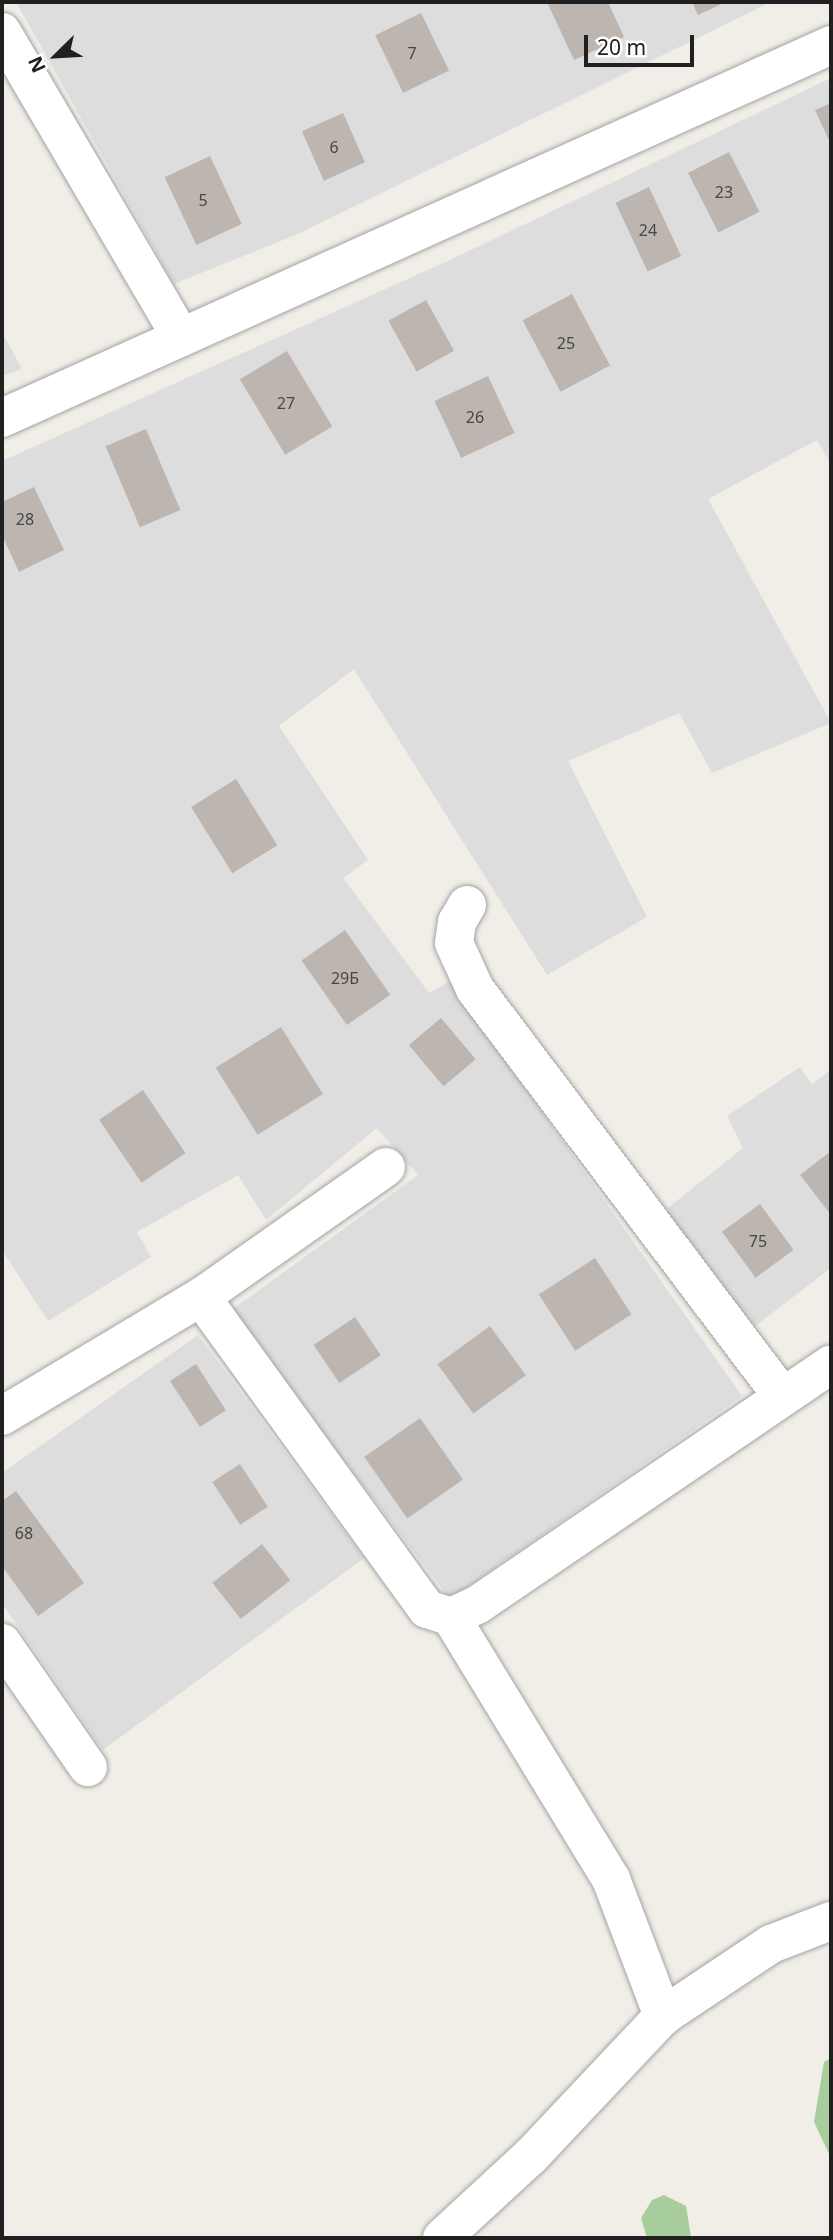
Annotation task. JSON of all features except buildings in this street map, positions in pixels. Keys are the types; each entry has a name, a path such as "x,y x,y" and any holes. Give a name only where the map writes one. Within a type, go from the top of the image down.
{"street":[{"path":"2,32 181,337"},
{"path":"2,418 831,45"},
{"path":"467,905 457,922 454,943 475,989 782,1396"},
{"path":"2,1416 201,1297 386,1167"},
{"path":"201,1297 428,1609 451,1617 611,1879 663,2016"},
{"path":"451,1617 477,1605 831,1364"},
{"path":"2,1643 88,1766"},
{"path":"442,2238 531,2156 663,2016 771,1944 831,1921"}],"shaded area":[{"path":"16,2 771,2 298,234 174,284"},
{"path":"831,78 831,465 817,440 708,499 831,723 712,773 679,713 568,761 647,917 547,975 354,669 279,726 368,860 343,878 429,993 450,981 742,1396 450,1599 230,1311 418,1175 377,1128 266,1220 238,1175 137,1232 151,1257 48,1321 2,1250 2,461 450,260"},
{"path":"2,332 22,369 2,376"},
{"path":"800,1067 812,1084 831,1070 831,1268 754,1327 664,1211 743,1148 727,1116"},
{"path":"198,1335 364,1558 103,1750 2,1603 2,1473"}],"green space":[{"path":"831,2058 831,2158 814,2122 824,2062"},
{"path":"664,2195 686,2206 691,2237 647,2238 641,2218 652,2200"}]}
